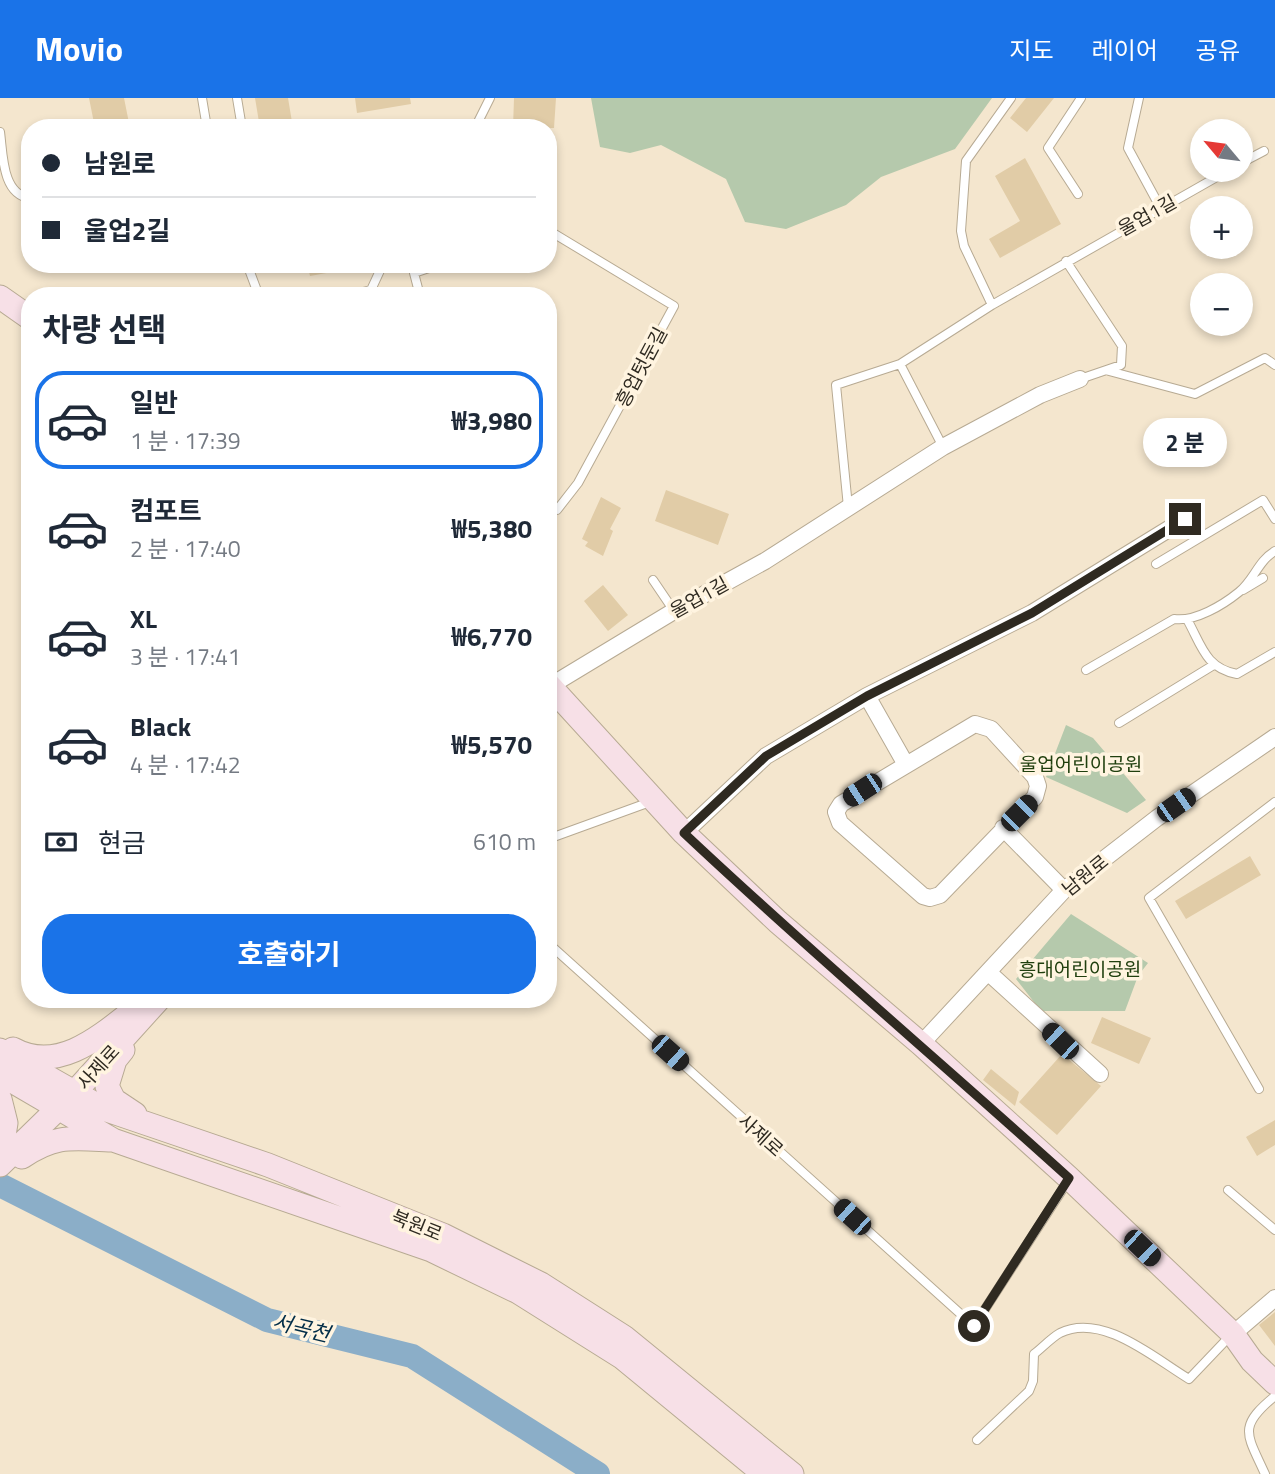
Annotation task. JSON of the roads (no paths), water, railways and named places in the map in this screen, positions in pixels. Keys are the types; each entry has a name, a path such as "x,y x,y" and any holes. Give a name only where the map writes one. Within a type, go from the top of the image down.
{"street":[{"path":"0,297 21,312"},
{"name":"울업1길","path":"557,681 765,561 943,447 1040,395 1080,379"},
{"path":"684,833 766,756 867,696 1032,613 1185,519"},
{"path":"557,696 684,833 778,922 921,1044 1069,1178 1233,1334 1252,1361 1275,1383"},
{"path":"867,696 905,763"},
{"path":"975,724 991,729 1035,777 1038,786 1035,797 940,895 930,898 923,896 840,823 836,812 841,804 905,763 975,724"},
{"name":"남원로","path":"921,1044 1064,890 1157,818 1275,737"},
{"path":"1003,828 1064,890"},
{"path":"989,973 1100,1074"},
{"path":"0,1042 24,1056 60,1057 88,1044 136,1008"},
{"name":"사제로","path":"0,1164 43,1136 57,1108 153,1008"},
{"path":"154,1008 115,1060 107,1086 114,1100 126,1109 196,1140"},
{"name":"북원로","path":"0,1050 104,1109 268,1165 443,1235 541,1284 624,1337 792,1474"},
{"name":"북원로","path":"0,1074 113,1140 431,1250 518,1292 623,1358 764,1474"},
{"path":"0,1164 5,1140 2,1107"},
{"path":"43,1136 113,1140"},
{"path":"1233,1334 1275,1298"},
{"path":"1233,1334 1261,1349 1275,1363"}],"lane":[{"path":"202,98 206,119"},
{"path":"237,98 240,119"},
{"path":"479,119 490,98"},
{"path":"992,305 964,246 961,231 967,161 1012,98"},
{"path":"1078,194 1048,148 1081,98"},
{"path":"1139,98 1128,148 1160,207"},
{"path":"0,132 9,182 14,191 21,194"},
{"path":"1253,157 1264,151"},
{"name":"울업1길","path":"848,507 836,386 900,364 1066,261 1207,182"},
{"name":"흥업텃둔길","path":"557,235 674,306 578,483 557,510"},
{"path":"1066,261 1122,346 1121,365 1109,371"},
{"path":"1109,371 1195,394 1265,358 1275,365"},
{"path":"900,364 943,447"},
{"name":"울업1길","path":"1080,379 1109,371"},
{"path":"1156,565 1263,500 1275,519"},
{"path":"1241,591 1263,558 1275,551"},
{"path":"1086,670 1174,619 1188,621 1263,578"},
{"path":"653,580 674,611"},
{"path":"1188,621 1212,666 1237,674 1275,652"},
{"path":"1119,723 1212,666"},
{"path":"557,836 654,800"},
{"path":"1259,1089 1149,898 1275,802"},
{"name":"사제로","path":"557,951 974,1326 1069,1178"},
{"path":"1228,1189 1275,1230"},
{"path":"977,1440 1030,1391 1034,1354 1060,1333 1085,1327 1107,1331 1189,1378 1233,1334"},
{"path":"1265,1474 1248,1434 1250,1420 1275,1396"}],"waterway":[{"name":"서곡천","path":"0,1185 267,1320 412,1356 598,1474"}],"park label":[{"name":"울업어린이공원","path":"1081,764"},
{"name":"흥대어린이공원","path":"1080,969"}]}
